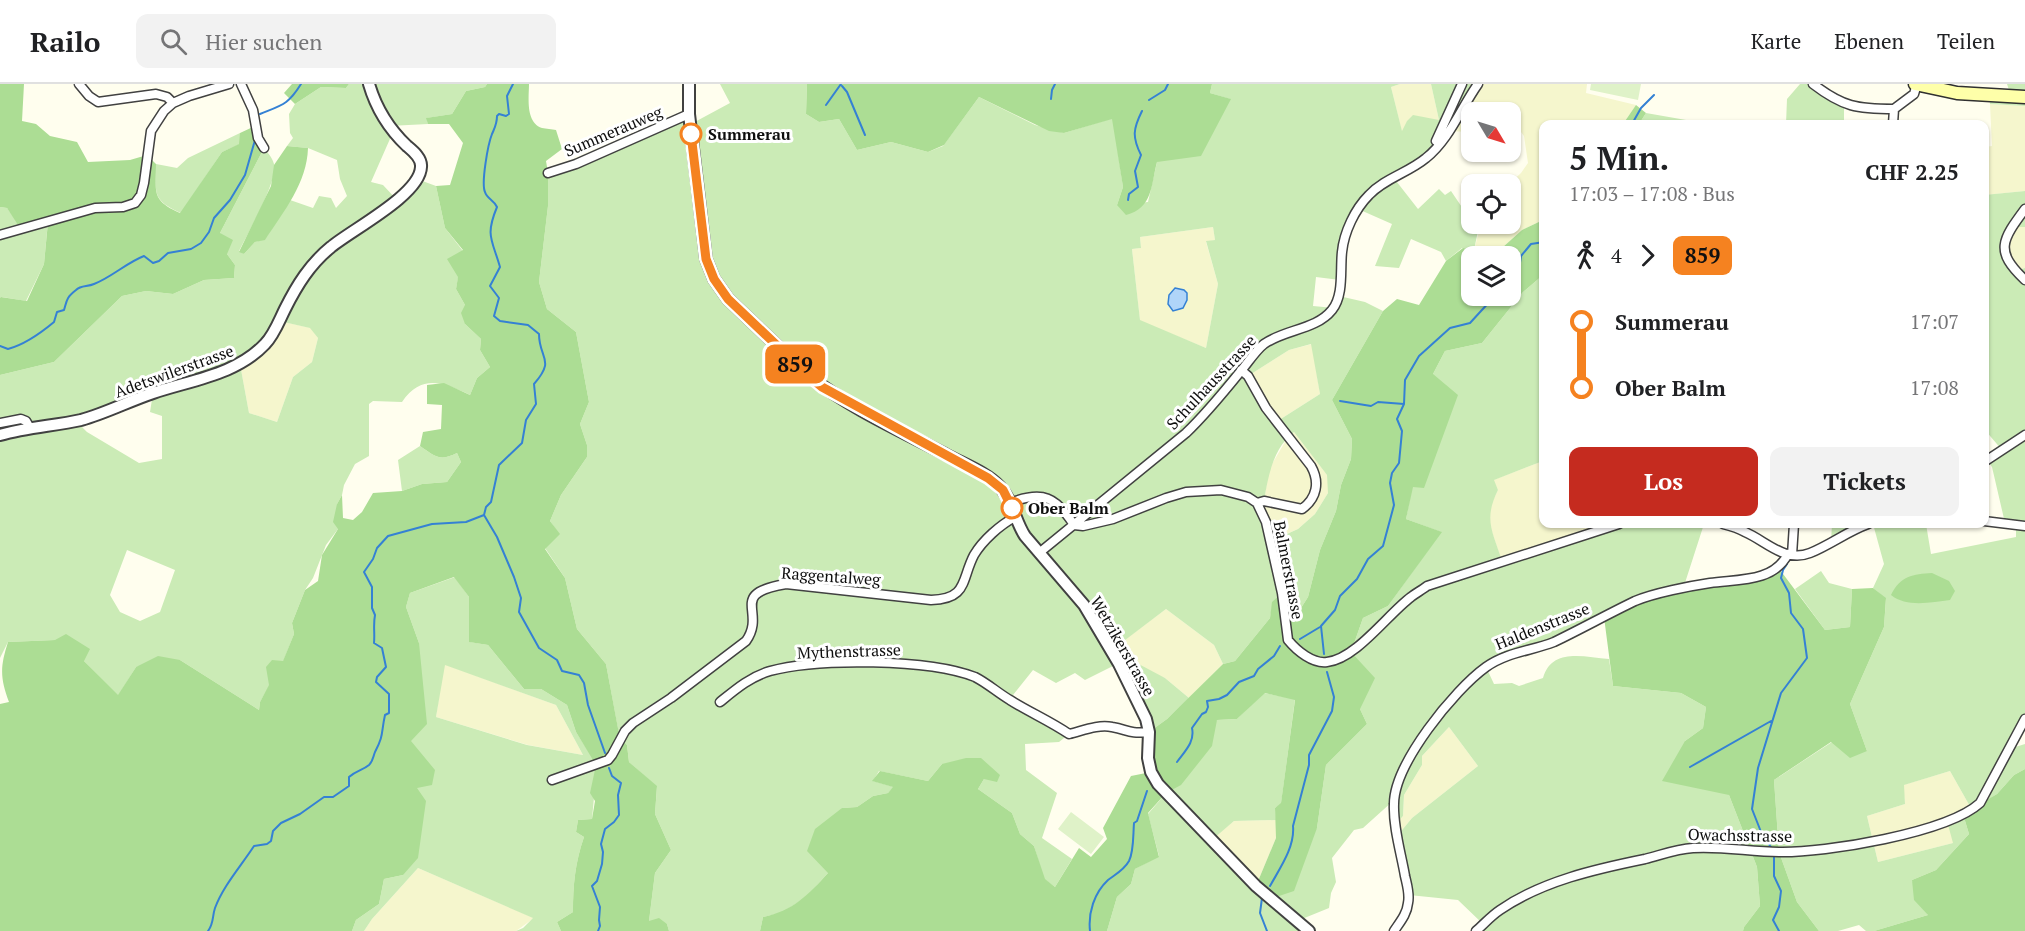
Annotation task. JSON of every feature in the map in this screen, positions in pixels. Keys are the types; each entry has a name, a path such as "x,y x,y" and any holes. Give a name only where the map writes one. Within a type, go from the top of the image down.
{"main road":[{"path":"1916,84 1957,93 2025,97"}],"street":[{"path":"79,84 89,96 98,102 156,94 167,97 173,103"},
{"path":"0,235 95,208 123,207 135,203 141,195 144,183 151,131 164,111 173,103 189,96 229,84"},
{"path":"241,84 253,110 258,138 264,148"},
{"name":"Adetswilerstrasse","path":"0,435 80,420 153,393 221,372 240,364 266,344 297,286 317,259 331,246 397,201 420,174 422,168 419,158 389,126 378,108 369,84"},
{"name":"Wetzikerstrasse","path":"689,84 689,114 706,259 714,279 728,299 822,387 988,478 1003,490 1025,536 1084,605 1101,630 1142,709 1149,732 1148,758 1151,772 1158,784 1256,886 1309,931"},
{"path":"1437,149 1434,146 1462,84"},
{"name":"Schulhausstrasse","path":"1039,553 1186,433 1200,420 1262,346 1277,336 1316,323 1334,308 1339,296 1342,249 1358,209 1382,183 1424,160 1437,149 1478,84"},
{"path":"1814,84 1844,104 1864,108 1894,109 1914,94 1916,84"},
{"path":"1893,120 1894,109"},
{"name":"Summerauweg","path":"548,173 584,161 689,114"},
{"path":"2025,209 2007,235 2004,248 2006,259 2025,280"},
{"path":"1241,370 1248,376 1266,408 1311,466 1316,476 1317,487 1309,504 1302,509 1264,501 1257,503"},
{"path":"0,423 21,419 26,421 30,428"},
{"path":"1989,459 2025,435"},
{"name":"Balmerstrasse","path":"1074,525 1083,526 1113,519 1166,498 1202,490 1240,494 1257,503 1266,522 1282,592 1288,640 1313,660 1326,663 1340,659 1351,652 1411,597 1427,586 1607,528"},
{"path":"1010,504 1033,497 1055,501 1074,525"},
{"name":"Raggentalweg","path":"552,780 608,760 625,730 633,723 671,698 746,641 751,634 753,624 750,606 758,592 768,587 786,584 931,600 945,599 961,589 975,554 982,545 1005,523 1015,517"},
{"path":"1989,522 2025,526"},
{"path":"1735,528 1747,532 1773,549 1790,554 1807,555 1858,528"},
{"path":"1790,554 1793,528"},
{"name":"Haldenstrasse","path":"1394,931 1406,913 1409,895 1394,810 1395,790 1404,767 1419,741 1437,717 1474,677 1508,654 1551,643 1637,600 1710,583 1765,575 1790,554"},
{"name":"Mythenstrasse","path":"720,702 745,681 770,671 809,665 913,664 954,671 976,678 1009,700 1069,734 1101,727 1112,727 1134,734 1149,732"},
{"name":"Owachsstrasse","path":"1476,931 1499,911 1520,898 1585,872 1691,848 1779,852 1870,842 1924,829 1972,810 1979,804 2025,719"}],"green space":[{"path":"0,84 24,84 22,121 36,124 50,136 77,142 88,162 130,160 147,155 156,164 157,194 164,204 180,213 222,152 239,144 240,133 255,126 264,148 220,233 233,240 227,254 235,265 234,278 204,280 173,294 146,291 122,296 54,362 0,375 0,298 27,301 44,264 48,222 20,228 7,208 0,207"},
{"path":"292,84 349,84 346,88 321,87 295,104 284,93"},
{"path":"349,84 487,84 485,87 466,91 452,114 427,118 428,124 389,126 393,132 371,182 383,185 397,200 417,179 436,186 445,228 463,251 456,289 465,305 465,324 481,339 480,350 490,367 477,378 470,395 434,383 417,387 402,402 373,401 369,404 369,456 355,464 344,485 337,504 338,529 326,545 313,578 305,590 292,623 294,634 283,662 260,702 259,710 180,660 136,667 118,696 84,661 55,640 8,642 0,658 0,375 54,362 122,296 146,291 173,294 204,280 234,278 235,265 227,254 220,233 264,148 274,164 274,172 261,207 239,251 244,254 255,242 265,239 290,200 313,208 319,196 331,198 336,208 347,196 340,179 337,160 308,148 287,146 293,138 290,133 289,114 295,104 321,87 346,88","holes":["279,321 310,328 318,338 312,362 293,377 277,422 249,413 240,364","153,393 150,412 162,416 162,459 139,463 87,432 80,420","127,550 175,570 160,612 140,621 120,612 110,595"]},
{"path":"487,84 529,84 530,115 542,128 556,130 562,149 546,161 548,206 539,282 547,309 576,332 589,402 580,424 587,445 587,457 561,495 550,521 560,534 545,549 565,578 577,629 606,664 620,739 627,745 629,762 657,786 655,814 671,850 655,873 649,921 659,918 667,924 669,931 561,931 557,922 573,912 575,874 584,837 576,832 578,820 592,819 595,801 590,793 596,765 576,732 567,705 541,689 524,689 488,645 469,642 469,597 454,577 410,593 406,607 419,643 427,724 411,741 435,770 432,785 417,788 426,801 418,858 403,875 384,879 379,904 356,920 352,931 0,931 0,704 9,702 2,672 8,642 55,640 66,634 90,649 84,661 118,695 136,667 158,656 180,660 259,710 260,702 269,685 266,667 272,660 283,661 294,634 292,623 305,590 318,581 322,555 338,529 333,522 337,504 342,495 343,518 353,520 362,512 373,493 402,491 422,484 447,482 461,462 457,453 441,457 420,446 423,432 441,429 442,405 427,404 427,385 444,383 470,395 477,378 490,367 480,350 481,339 465,324 461,313 465,305 456,289 458,277 447,259 463,250 445,228 436,186 450,185 463,143 449,124 428,124 426,118 452,114 466,91 485,87"},
{"path":"720,84 807,84 806,114 819,122 839,119 857,150 891,142 928,152 943,146 979,97 1035,125 1064,133 1113,118 1123,187 1117,205 1148,202 1157,162 1230,99 1210,93 1212,84 1400,84 1391,87 1402,131 1413,115 1439,120 1431,84 1478,84 1467,102 1461,102 1461,111 1437,149 1393,177 1418,209 1439,189 1445,195 1451,191 1461,206 1461,234 1477,234 1475,246 1461,246 1461,249 1446,261 1441,252 1411,239 1399,268 1375,266 1392,224 1358,209 1350,225 1340,280 1316,277 1313,306 1334,308 1339,296 1365,302 1383,311 1332,400 1352,439 1351,459 1341,485 1336,511 1320,550 1308,597 1301,608 1286,619 1273,602 1270,618 1235,661 1223,664 1214,645 1166,609 1112,650 1119,663 1085,680 1075,673 1056,683 1033,670 1009,700 1069,734 1059,742 1025,744 1026,770 1057,793 1042,838 1072,859 1055,887 1044,879 1034,846 1020,834 1012,813 978,789 984,779 942,764 928,781 879,771 873,781 894,787 888,793 873,796 857,807 842,808 828,873 805,898 781,913 763,917 760,931 669,931 667,924 649,921 655,873 671,850 655,814 657,787 629,762 627,745 620,740 606,664 577,629 565,578 545,548 559,534 550,521 561,495 587,457 587,445 580,424 589,402 576,332 547,309 539,282 548,206 548,173 689,114 691,124 730,103","holes":["1213,227 1215,240 1206,241 1218,284 1206,348 1140,320 1132,249 1141,248 1140,237","1311,344 1320,394 1276,422 1248,376 1289,350","1294,432 1327,475 1328,493 1315,514 1298,529 1271,541 1257,503 1264,501 1267,482 1276,455"]},
{"path":"807,84 1212,84 1210,93 1231,99 1201,156 1157,162 1152,187 1146,201 1135,212 1126,215 1117,205 1123,187 1112,119 1064,133 1049,131 979,97 944,145 928,152 891,142 857,150 839,119 819,122 806,114"},
{"path":"1400,84 1431,84 1439,120 1402,132 1391,87"},
{"path":"1478,84 1587,84 1586,93 1636,105 1626,120 1539,120 1539,222 1521,231 1520,174 1528,163 1524,136 1521,132 1521,102 1467,102"},
{"path":"1591,84 1641,84 1638,100 1590,90"},
{"path":"1800,84 1813,84 1844,104 1844,120 1786,120 1787,99"},
{"path":"2007,84 2025,84 2025,106 1990,104 1989,95 2011,96"},
{"path":"1990,104 2025,106 2025,191 1989,195 1989,146 1992,146"},
{"path":"1636,105 1646,113 1642,120 1626,120"},
{"path":"1461,111 1461,132 1448,131"},
{"path":"1646,113 1686,120 1642,120"},
{"path":"240,133 240,144 222,152 181,213 164,204 156,189 156,164 177,168 188,158"},
{"path":"287,146 308,148 307,161 299,185 265,240 255,242 244,254 239,252 271,186 274,165"},
{"path":"2025,191 2025,227 2012,227 2004,248 2015,271 2025,268 2025,719 2009,749 2025,744 2025,769 2014,775 1997,794 1972,810 1950,771 1904,785 1905,804 1867,816 1878,862 1953,843 1947,821 1963,814 1969,834 1936,870 1912,880 1928,915 1874,931 1866,931 1859,925 1838,931 1819,931 1797,902 1779,852 1774,780 1832,742 1867,751 1850,704 1884,627 1886,599 1873,588 1884,564 1874,528 1927,528 1931,554 2016,537 2016,525 2005,523 1992,467 1989,463 1989,459 2002,450 1989,435 1989,195"},
{"path":"0,207 7,208 16,220 48,221 44,264 26,301 0,298"},
{"path":"1539,222 1539,278 1521,294 1521,246 1504,246 1518,234 1521,234 1521,231"},
{"path":"1213,227 1215,240 1206,242 1218,284 1206,348 1140,321 1132,249 1141,248 1140,237"},
{"path":"2012,227 2025,227 2025,268 2015,271 2006,259"},
{"path":"1478,234 1518,234 1504,246 1475,246"},
{"path":"1461,250 1461,306 1512,306 1482,343 1445,351 1433,374 1458,395 1424,488 1413,487 1406,519 1442,532 1388,606 1363,618 1351,652 1375,678 1360,709 1367,724 1326,765 1317,828 1294,891 1270,899 1256,886 1276,838 1275,808 1281,803 1295,700 1265,693 1237,719 1217,720 1212,746 1181,785 1166,793 1148,813 1159,857 1135,869 1131,884 1117,897 1107,931 760,931 763,917 783,911 799,901 828,873 807,851 815,829 842,808 857,807 873,796 888,793 893,787 872,781 880,771 928,781 942,764 966,758 981,758 1000,775 997,782 984,779 978,789 1012,813 1020,834 1034,846 1045,879 1055,887 1079,848 1091,857 1107,839 1103,828 1131,776 1151,772 1149,732 1167,719 1223,664 1235,661 1270,618 1272,602 1282,593 1286,618 1301,608 1308,597 1320,550 1336,511 1341,485 1351,459 1352,439 1332,400 1383,311 1397,299 1419,305 1446,261"},
{"path":"1539,278 1539,463 1494,480 1498,490 1493,500 1490,518 1502,561 1604,528 1703,528 1683,589 1604,617 1486,667 1494,684 1512,683 1519,686 1543,678 1547,668 1561,658 1580,656 1609,659 1613,686 1681,693 1706,707 1703,728 1685,741 1729,795 1757,867 1760,906 1743,931 1476,931 1483,924 1458,900 1409,895 1398,835 1412,818 1478,766 1449,727 1422,756 1422,765 1404,795 1403,816 1396,820 1393,801 1363,828 1354,830 1332,858 1336,882 1331,893 1329,908 1297,921 1309,931 1107,931 1117,897 1131,884 1135,869 1159,856 1148,814 1166,793 1217,720 1237,719 1264,693 1295,699 1281,804 1275,808 1276,820 1234,821 1213,839 1256,886 1317,828 1326,765 1367,724 1360,709 1351,652 1363,618 1388,606 1441,532 1406,519 1433,374 1445,351 1482,343 1512,306 1521,306 1521,294"},
{"path":"279,321 311,328 318,338 312,362 293,377 277,422 249,413 240,364"},
{"path":"1312,344 1320,394 1276,422 1248,376 1289,350"},
{"path":"1294,432 1328,476 1328,493 1315,514 1298,529 1270,541 1257,503 1264,501 1269,469 1288,437"},
{"path":"420,446 441,457 457,453 461,462 447,482 422,484 402,491 398,460"},
{"path":"1539,463 1539,528 1604,529 1502,562 1489,523 1490,506 1498,490 1493,480"},
{"path":"1832,528 1860,528 1831,542"},
{"path":"1777,566 1825,630 1850,627 1852,589 1873,588 1886,598 1884,627 1850,704 1867,751 1850,758 1831,742 1774,780 1779,852 1797,902 1819,931 1743,931 1760,906 1757,867 1729,795 1662,781 1685,741 1703,728 1706,707 1681,693 1613,686 1604,617 1637,600 1752,578"},
{"path":"1821,571 1829,583 1852,589 1850,627 1825,630 1795,589"},
{"path":"1932,573 1949,581 1955,591 1950,600 1912,603 1904,602 1891,595 1908,577"},
{"path":"455,577 469,597 470,642 488,645 524,689 541,689 567,705 576,732 597,765 592,819 578,820 576,832 584,837 575,874 573,912 557,922 561,931 516,931 523,928 533,918 418,868 364,931 352,931 356,920 379,904 384,879 403,875 417,788 410,741 419,643 406,607 410,593","holes":["445,665 556,705 583,755 527,745 436,717"]},
{"path":"1166,609 1214,645 1223,664 1189,698 1165,678 1119,664 1111,650"},
{"path":"1133,661 1165,678 1189,698 1149,732 1119,664"},
{"path":"444,664 556,705 583,755 528,745 436,717"},
{"path":"1449,727 1478,766 1412,818 1398,835 1396,820 1403,816 1404,795 1422,765 1422,756"},
{"path":"2025,769 2025,931 1874,931 1928,915 1914,900 1912,880 1936,870 1969,834 1963,814 1997,794 2014,775"},
{"path":"1950,771 1972,810 1953,843 1878,862 1867,816 1905,804 1903,785"},
{"path":"1071,812 1104,837 1091,854 1058,829"},
{"path":"1276,820 1276,838 1256,886 1212,839 1234,821"},
{"path":"418,868 534,918 516,931 364,931"}],"water":[{"path":"1175,288 1187,293 1187,300 1183,308 1173,311 1168,304 1169,295"}],"waterway":[{"path":"260,114 284,104 301,84"},
{"path":"208,931 223,892 254,846 267,844 271,841 273,831 281,823 300,814 324,797 333,797 349,786 349,777 367,767 372,760 381,738 385,715 389,713 389,694 376,682 377,677 386,667 382,648 374,643 375,615 372,608 372,587 364,572 377,548 388,536 432,524 466,522 484,515 486,507 491,502 499,465 522,443 526,420 536,404 534,384 541,376 545,359 539,334 528,325 500,321 494,316 499,298 490,286 500,267 492,243 491,225 497,207 486,194 484,187 485,163 490,139 497,116 509,114 507,96 513,84"},
{"path":"826,105 841,84"},
{"path":"1051,99 1055,84"},
{"path":"1149,100 1165,90 1168,84"},
{"path":"842,86 847,92 865,135"},
{"path":"1634,120 1641,108 1654,95"},
{"path":"1128,200 1129,194 1138,187 1135,171 1141,155 1135,133 1142,111"},
{"path":"0,346 8,349 14,347 44,330 54,322 57,312 64,310 66,301 80,287 101,281 144,256 153,263 168,253 191,249 201,243 209,232 214,218 230,200 245,175 255,140"},
{"path":"1521,256 1531,244 1539,243"},
{"path":"1324,654 1321,626 1335,610 1340,596 1357,579 1368,559 1383,546 1394,505 1390,483 1392,473 1399,463 1402,431 1397,419 1404,404 1405,380 1419,356 1450,328 1470,323 1486,306"},
{"path":"1340,401 1371,406 1378,402 1404,404"},
{"path":"484,515 497,537 514,577 521,598 519,612 539,648 557,660 562,671 579,675 584,683 588,705 605,753"},
{"path":"1771,847 1763,837 1752,809 1758,768 1781,693 1807,658 1803,629 1791,613 1789,593 1781,578 1787,564"},
{"path":"1300,639 1320,627"},
{"path":"1177,762 1191,742 1192,728 1206,712 1207,701 1227,695 1239,682 1254,676 1258,669 1274,656 1280,646"},
{"path":"1270,886 1292,842 1293,826 1309,765 1309,755 1332,711 1334,697 1327,672"},
{"path":"1690,767 1771,721"},
{"path":"598,931 600,907 592,886 597,881 602,864 601,844 605,829 619,815 618,795 621,783 612,776 609,768"},
{"path":"1090,931 1091,910 1099,891 1131,857 1134,823 1137,821 1147,791"},
{"path":"1774,857 1774,876 1781,891 1779,907 1773,920 1779,931"},
{"path":"1262,898 1260,913 1267,931"}],"bus line":[{"name":"859","path":"691,134 706,259 714,279 728,299 822,387 988,478 1003,490 1012,508"}],"place":[{"name":"Summerau","path":"691,134"},
{"name":"Ober Balm","path":"1012,508"}]}
